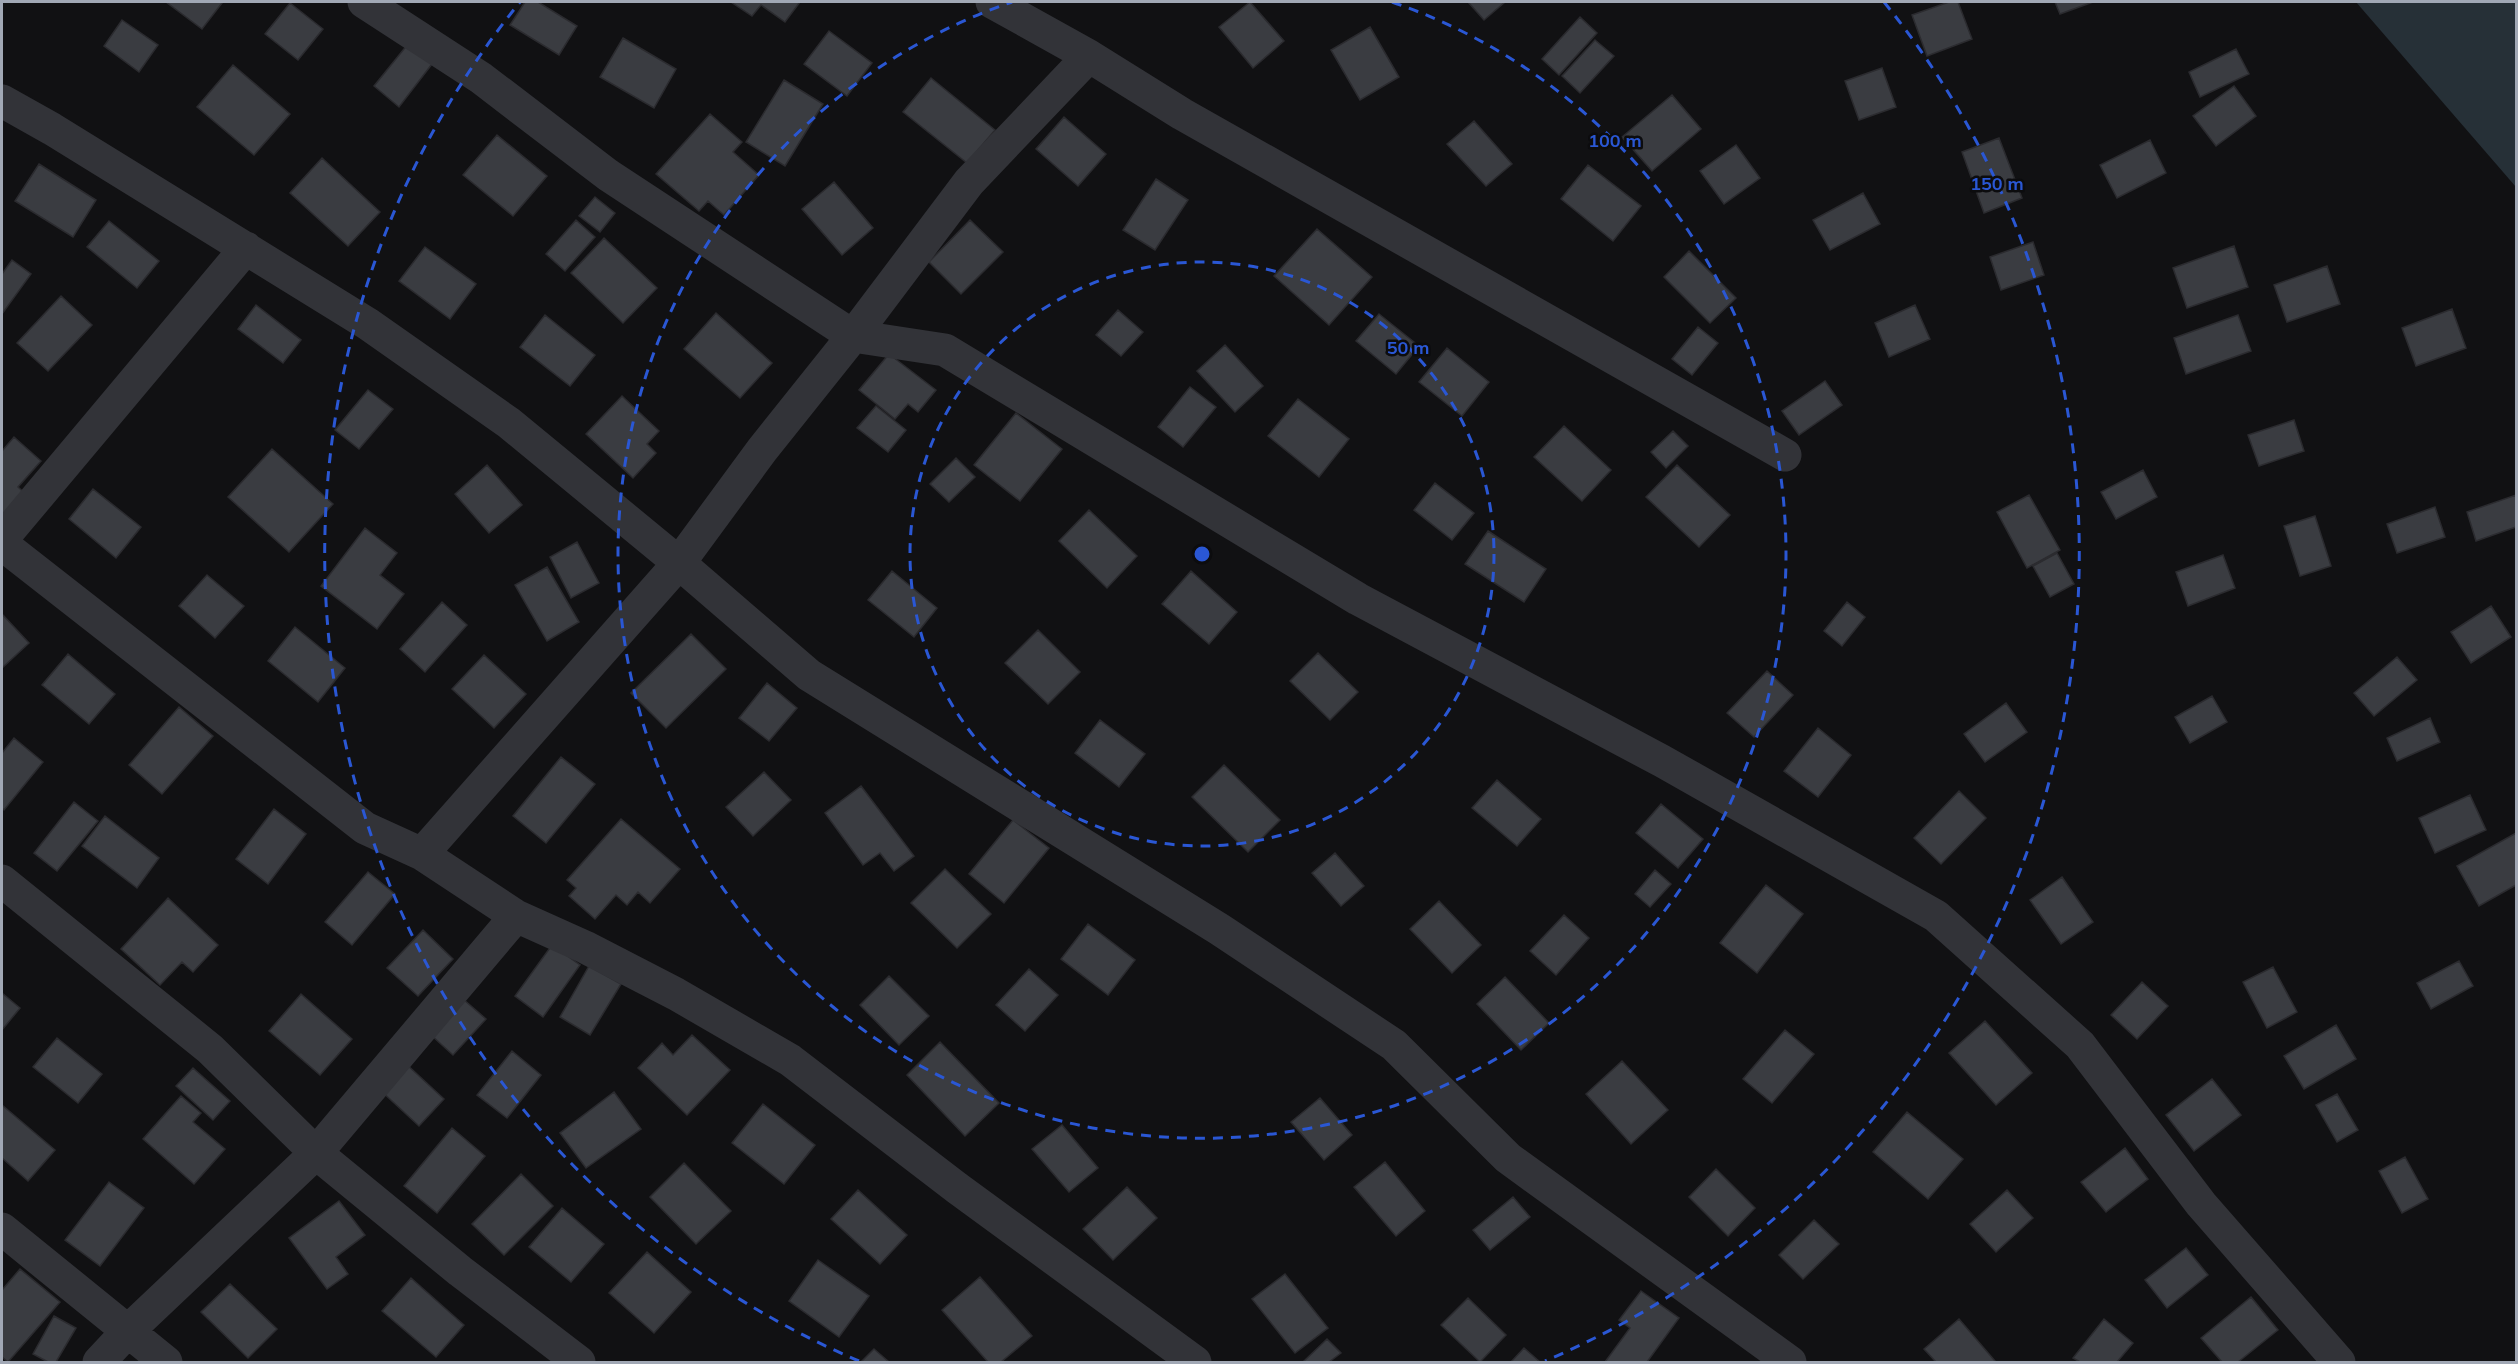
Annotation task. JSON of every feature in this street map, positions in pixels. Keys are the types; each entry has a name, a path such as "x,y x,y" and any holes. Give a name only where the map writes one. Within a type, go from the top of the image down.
{"street":[{"path":"364,2 481,78 609,175 853,336 945,350 1358,599 1662,761 1936,916 2079,1045 2201,1204 2339,1362"},
{"path":"992,2 1089,56 1182,114 1785,455"},
{"path":"422,854 679,563 762,450 853,336 969,182 1089,56"},
{"path":"2,101 52,129 368,324 509,423 679,563 809,675 1219,929 1394,1045 1508,1158 1790,1362"},
{"path":"2,539 246,248"},
{"path":"2,544 365,828 422,854 516,916 585,947 676,994 789,1060 957,1188 1195,1362"},
{"path":"2,881 210,1049 316,1153 460,1271 579,1362"},
{"path":"99,1362 128,1331 316,1153 516,916"},
{"path":"2,1229 166,1362"}],"shaded area":[{"path":"2356,2 2516,2 2516,187"}],"building":[{"path":"166,2 220,2 222,3 202,29"},
{"path":"525,2 538,2 577,26 559,55 510,25"},
{"path":"731,2 800,2 785,22 761,5 752,16"},
{"path":"1250,2 1284,41 1253,68 1219,27"},
{"path":"1468,2 1505,2 1484,20"},
{"path":"1949,2 1958,2 1972,39 1927,56 1912,15"},
{"path":"2055,2 2093,2 2060,14"},
{"path":"290,3 323,29 298,60 265,34"},
{"path":"1580,17 1597,33 1559,75 1542,59"},
{"path":"122,20 158,45 139,72 104,46"},
{"path":"1370,27 1399,77 1360,100 1331,50"},
{"path":"829,31 872,63 847,96 804,64"},
{"path":"623,38 676,69 654,108 600,77"},
{"path":"1595,40 1614,56 1580,93 1562,76"},
{"path":"408,44 432,64 399,107 374,86"},
{"path":"2236,49 2249,74 2200,97 2189,72"},
{"path":"233,65 290,114 254,155 197,107"},
{"path":"1882,68 1896,107 1859,120 1845,81"},
{"path":"931,78 995,130 967,163 903,112"},
{"path":"784,80 823,104 785,166 746,142"},
{"path":"2234,86 2256,116 2216,146 2193,116"},
{"path":"1672,95 1701,129 1652,171 1622,137"},
{"path":"710,114 742,142 733,152 759,175 724,215 708,201 699,211 656,174"},
{"path":"1064,117 1106,154 1078,186 1036,149"},
{"path":"1474,121 1512,164 1486,186 1447,144"},
{"path":"497,135 547,176 513,216 463,175"},
{"path":"1999,138 2022,198 1984,213 1962,152"},
{"path":"2150,140 2166,173 2117,198 2100,165"},
{"path":"1736,145 1760,178 1724,204 1700,171"},
{"path":"322,158 380,212 348,246 290,193"},
{"path":"39,164 96,200 73,237 15,201"},
{"path":"1588,165 1641,206 1613,241 1561,199"},
{"path":"1156,179 1188,200 1155,250 1123,230"},
{"path":"834,182 873,228 842,255 802,209"},
{"path":"1863,193 1880,224 1830,250 1813,220"},
{"path":"595,197 615,213 600,232 579,216"},
{"path":"576,220 595,237 565,271 546,254"},
{"path":"970,220 1003,252 961,294 929,262"},
{"path":"109,221 159,261 137,288 87,247"},
{"path":"1317,229 1372,277 1329,325 1274,276"},
{"path":"604,238 657,288 623,323 571,273"},
{"path":"2033,242 2044,275 2001,290 1990,257"},
{"path":"2234,246 2248,287 2187,308 2173,268"},
{"path":"425,247 476,284 450,319 399,281"},
{"path":"1689,251 1736,298 1710,323 1664,277"},
{"path":"12,260 31,274 2,314 2,274"},
{"path":"2327,266 2340,304 2287,322 2274,285"},
{"path":"61,296 92,325 48,371 17,343"},
{"path":"256,305 301,340 283,363 238,329"},
{"path":"1915,305 1930,339 1889,357 1875,323"},
{"path":"2452,309 2466,348 2416,366 2402,328"},
{"path":"1118,310 1143,332 1121,356 1096,335"},
{"path":"716,313 772,363 740,398 684,349"},
{"path":"1379,314 1419,346 1396,374 1356,341"},
{"path":"545,315 595,355 570,386 520,347"},
{"path":"2238,315 2251,351 2186,374 2174,338"},
{"path":"1698,327 1718,343 1692,375 1672,359"},
{"path":"1225,345 1263,386 1235,412 1197,371"},
{"path":"1447,348 1489,382 1462,416 1419,382"},
{"path":"889,354 936,390 918,412 908,404 895,419 859,390"},
{"path":"1825,381 1842,405 1799,435 1782,411"},
{"path":"1190,387 1216,407 1183,447 1158,427"},
{"path":"368,390 393,409 359,449 335,430"},
{"path":"622,396 659,431 647,444 656,453 633,478 586,434"},
{"path":"1298,399 1349,439 1319,477 1268,436"},
{"path":"876,406 906,430 888,452 857,428"},
{"path":"1016,413 1062,449 1020,501 974,465"},
{"path":"2294,420 2304,451 2259,466 2248,435"},
{"path":"1564,426 1611,470 1582,501 1534,457"},
{"path":"1673,431 1688,446 1666,468 1651,452"},
{"path":"14,437 41,461 18,487 28,496 9,518 2,512 2,451"},
{"path":"272,449 333,504 289,552 228,497"},
{"path":"956,458 975,477 949,502 930,484"},
{"path":"487,465 522,505 489,533 455,494"},
{"path":"1677,465 1730,515 1699,547 1646,497"},
{"path":"2143,470 2157,497 2116,519 2101,492"},
{"path":"1435,483 1474,513 1452,540 1414,510"},
{"path":"93,489 141,527 116,558 69,519"},
{"path":"2029,495 2060,550 2027,568 1997,512"},
{"path":"2516,495 2516,527 2476,541 2467,512"},
{"path":"2435,507 2445,537 2397,553 2387,524"},
{"path":"1089,510 1137,556 1107,588 1059,541"},
{"path":"2315,516 2331,566 2300,576 2284,526"},
{"path":"365,528 397,553 380,575 404,594 377,629 321,586"},
{"path":"1488,531 1546,569 1524,602 1465,564"},
{"path":"577,542 599,583 571,598 550,557"},
{"path":"2057,553 2074,584 2050,597 2033,566"},
{"path":"2223,555 2235,588 2188,606 2176,572"},
{"path":"547,567 579,622 547,641 515,585"},
{"path":"892,571 937,608 914,637 868,600"},
{"path":"1191,571 1237,612 1209,644 1162,604"},
{"path":"207,575 244,606 215,638 179,606"},
{"path":"442,602 467,625 425,672 400,649"},
{"path":"1847,602 1865,617 1842,646 1824,631"},
{"path":"2491,606 2511,637 2471,663 2451,632"},
{"path":"2,614 29,643 2,668"},
{"path":"295,627 345,668 318,702 268,661"},
{"path":"1038,630 1080,672 1048,704 1005,663"},
{"path":"691,634 726,669 666,728 631,693"},
{"path":"1318,653 1358,692 1330,720 1290,681"},
{"path":"68,654 115,694 89,724 42,685"},
{"path":"484,655 526,694 494,728 452,689"},
{"path":"2397,657 2417,680 2374,716 2354,693"},
{"path":"1767,671 1793,695 1754,737 1727,713"},
{"path":"767,683 797,708 769,741 739,718"},
{"path":"2212,696 2227,722 2190,743 2175,717"},
{"path":"2006,703 2027,732 1985,762 1964,734"},
{"path":"179,707 213,736 162,794 129,765"},
{"path":"2430,718 2440,742 2397,761 2387,738"},
{"path":"1100,720 1145,754 1119,787 1075,753"},
{"path":"1818,728 1851,755 1818,797 1784,771"},
{"path":"14,738 43,762 4,810 2,808 2,753"},
{"path":"561,757 595,784 546,843 513,816"},
{"path":"1224,765 1280,820 1248,852 1192,797"},
{"path":"764,772 791,800 753,836 726,807"},
{"path":"1497,780 1541,819 1517,846 1472,808"},
{"path":"861,786 914,856 894,871 880,853 863,865 825,813"},
{"path":"1959,791 1986,818 1941,864 1914,838"},
{"path":"2470,795 2486,830 2435,853 2419,818"},
{"path":"74,802 98,821 57,871 34,853"},
{"path":"1661,804 1703,839 1678,868 1636,833"},
{"path":"274,809 306,834 268,884 236,859"},
{"path":"105,816 159,858 137,888 82,846"},
{"path":"621,819 680,869 650,903 638,892 627,905 616,895 595,919 569,896 576,888 567,880"},
{"path":"1013,820 1049,848 1004,903 969,874"},
{"path":"2516,833 2516,885 2479,906 2457,866"},
{"path":"1335,853 1364,886 1341,906 1312,873"},
{"path":"945,869 991,914 957,948 911,903"},
{"path":"1655,870 1671,884 1650,907 1635,894"},
{"path":"368,872 395,894 352,945 325,922"},
{"path":"2062,877 2093,922 2061,944 2030,900"},
{"path":"1766,885 1803,914 1757,973 1720,943"},
{"path":"168,898 218,945 193,972 182,962 160,985 121,949"},
{"path":"1439,901 1481,945 1452,973 1410,929"},
{"path":"1564,915 1589,938 1556,975 1530,951"},
{"path":"1088,924 1135,960 1108,995 1061,959"},
{"path":"423,930 453,959 418,996 387,968"},
{"path":"552,945 580,965 543,1017 515,996"},
{"path":"2459,961 2473,986 2431,1009 2417,983"},
{"path":"589,966 621,984 590,1035 560,1017"},
{"path":"2273,967 2297,1012 2267,1028 2243,982"},
{"path":"1029,969 1058,995 1025,1031 996,1005"},
{"path":"889,976 929,1016 899,1045 860,1005"},
{"path":"1505,977 1549,1023 1521,1050 1477,1004"},
{"path":"2142,982 2168,1006 2137,1039 2111,1015"},
{"path":"2,993 20,1008 2,1030"},
{"path":"301,994 352,1039 320,1075 269,1031"},
{"path":"463,999 486,1019 453,1055 431,1035"},
{"path":"1985,1021 2032,1073 1996,1105 1949,1053"},
{"path":"2336,1025 2356,1059 2304,1089 2284,1056"},
{"path":"1785,1030 1814,1054 1772,1103 1743,1079"},
{"path":"692,1035 730,1070 687,1115 638,1068 662,1043 673,1055"},
{"path":"57,1038 102,1074 78,1103 33,1067"},
{"path":"940,1042 999,1103 965,1136 907,1075"},
{"path":"512,1051 541,1075 507,1118 477,1095"},
{"path":"1622,1061 1668,1110 1631,1144 1586,1094"},
{"path":"404,1062 444,1099 419,1126 379,1089"},
{"path":"193,1068 230,1101 213,1120 176,1086"},
{"path":"2212,1079 2241,1115 2194,1151 2166,1115"},
{"path":"614,1092 641,1129 586,1168 560,1133"},
{"path":"2337,1094 2358,1130 2337,1142 2316,1105"},
{"path":"181,1096 201,1113 193,1122 225,1149 194,1184 143,1139"},
{"path":"1320,1098 1352,1135 1324,1160 1291,1122"},
{"path":"763,1104 815,1145 784,1184 732,1143"},
{"path":"2,1105 55,1150 28,1181 2,1158"},
{"path":"1907,1112 1963,1159 1928,1199 1873,1152"},
{"path":"1062,1125 1098,1168 1069,1192 1032,1149"},
{"path":"452,1128 485,1156 437,1213 404,1186"},
{"path":"2125,1148 2148,1179 2106,1212 2081,1182"},
{"path":"2405,1157 2428,1199 2402,1213 2379,1171"},
{"path":"1385,1162 1425,1211 1396,1236 1354,1187"},
{"path":"684,1163 731,1211 696,1244 650,1197"},
{"path":"1716,1169 1755,1208 1728,1236 1689,1197"},
{"path":"521,1174 553,1206 504,1255 472,1224"},
{"path":"109,1182 144,1208 100,1266 65,1240"},
{"path":"1127,1187 1157,1218 1113,1260 1083,1229"},
{"path":"858,1190 907,1235 880,1264 831,1219"},
{"path":"2007,1190 2033,1218 1996,1252 1970,1224"},
{"path":"1513,1197 1530,1217 1490,1250 1473,1230"},
{"path":"339,1201 365,1235 336,1257 348,1274 327,1289 289,1238"},
{"path":"562,1208 604,1244 571,1282 529,1247"},
{"path":"1814,1220 1839,1244 1803,1279 1779,1255"},
{"path":"2186,1248 2208,1275 2167,1308 2145,1280"},
{"path":"647,1252 691,1292 654,1333 609,1293"},
{"path":"818,1260 869,1296 839,1337 789,1301"},
{"path":"20,1269 60,1302 8,1362 2,1357 2,1290"},
{"path":"1285,1274 1328,1328 1295,1353 1252,1299"},
{"path":"980,1277 1032,1336 1001,1362 988,1362 942,1310"},
{"path":"411,1278 464,1325 436,1357 382,1311"},
{"path":"230,1284 277,1329 248,1358 201,1312"},
{"path":"1641,1291 1679,1318 1647,1362 1605,1362 1630,1328 1619,1320"},
{"path":"2251,1297 2278,1330 2238,1362 2222,1362 2201,1338"},
{"path":"1468,1298 1506,1335 1480,1362 1441,1325"},
{"path":"54,1316 76,1328 56,1362 48,1362 33,1354"},
{"path":"1959,1319 1995,1361 1936,1362 1924,1349"},
{"path":"2104,1319 2133,1343 2117,1362 2080,1362 2073,1358"},
{"path":"1327,1339 1341,1353 1329,1362 1303,1362"},
{"path":"1524,1348 1540,1362 1511,1362"},
{"path":"874,1349 889,1362 861,1362"}]}
